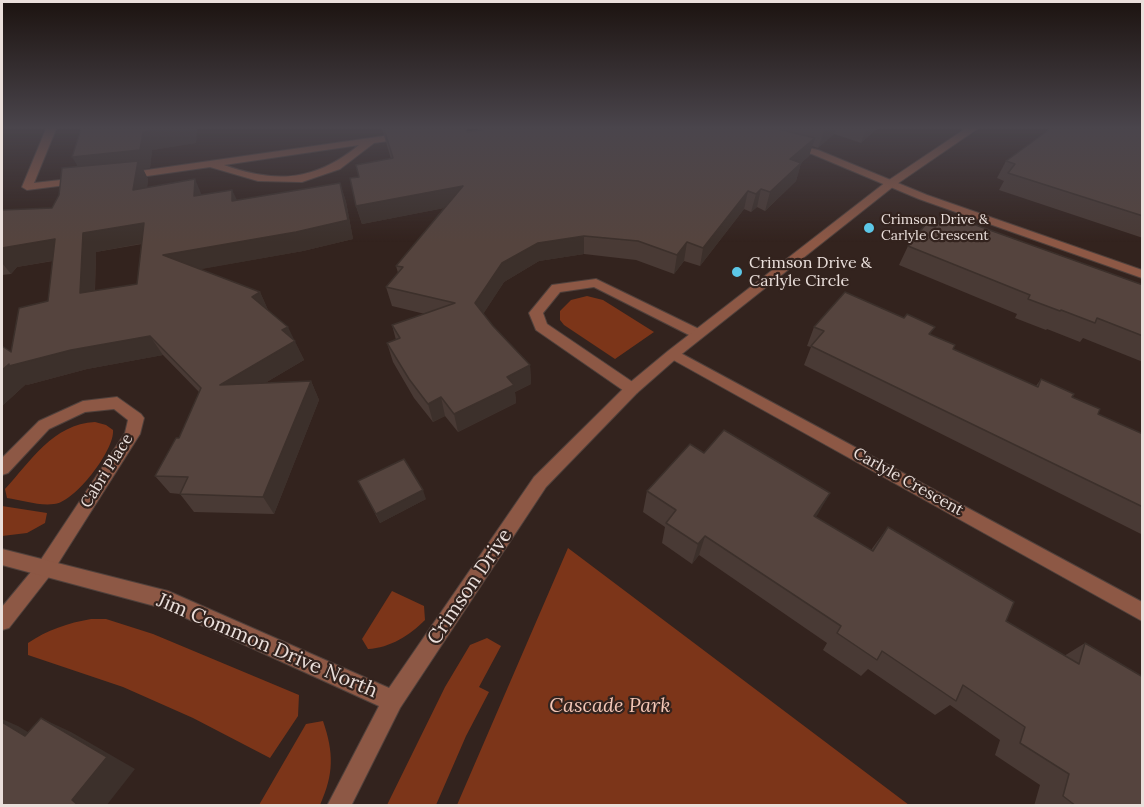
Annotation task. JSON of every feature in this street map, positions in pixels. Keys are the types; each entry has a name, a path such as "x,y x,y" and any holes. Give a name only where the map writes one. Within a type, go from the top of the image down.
{"street":[{"path":"35,167 27,187 85,181"},
{"path":"120,177 193,167"},
{"path":"219,167 251,178 275,182 297,179 335,167"},
{"path":"849,167 890,184 1143,274"},
{"name":"Crimson Drive","path":"338,806 393,701 540,482 632,389 673,354 890,184 916,167"},
{"path":"632,389 541,327 536,313 555,288 596,283 698,334"},
{"name":"Carlyle Crescent","path":"673,354 1143,612"},
{"name":"Cabri Place","path":"2,468 44,424 82,407 117,403 136,418 132,434 46,567"},
{"name":"Jim Common Drive North","path":"2,557 168,600 393,701"},
{"path":"2,621 46,567"}],"green space":[{"path":"587,296 603,300 654,332 615,359 560,320 560,311 571,300"},
{"path":"95,422 113,430 112,439 92,474 72,495 54,504 36,504 7,498 5,489 44,446 67,429"},
{"path":"2,506 47,513 45,523 27,533 2,536"},
{"name":"Cascade Park","path":"568,548 909,805 457,805"},
{"path":"392,591 424,606 425,620 399,640 368,649 362,639"},
{"path":"91,619 106,619 153,634 299,695 298,716 270,758 193,718 123,687 28,655 28,643 35,638 58,628"},
{"path":"487,638 501,646 479,687 489,692 466,736 436,805 387,805 445,687 470,645"},
{"path":"323,721 331,753 331,763 328,783 320,805 259,805 306,724"}],"building":[{"path":"77,167 137,167 133,190 195,179 194,196 232,190 232,201 340,183 348,220 296,232 163,255 260,292 252,297 288,327 282,330 295,341 220,385 311,381 263,497 180,494 188,477 155,476 176,438 179,438 201,388 150,336 71,350 9,366 9,364 2,370 2,346 11,352 19,308 48,301 55,239 2,248 2,210 52,208 59,195 62,168","holes":["144,223 137,284 80,293 83,233"]},
{"path":"356,167 797,167 770,192 761,189 756,194 748,191 703,248 687,242 677,255 638,241 584,236 538,243 502,263 475,303 530,365 507,377 514,385 454,414 441,397 428,404 409,379 387,343 400,338 392,325 455,303 386,287 403,267 396,266 463,186 356,206 350,178 359,177"},
{"path":"1013,167 1143,167 1143,216 1008,173"},
{"path":"945,214 1143,285 1143,336 1097,318 1095,323 1028,299 1030,295 908,246 926,224 935,227"},
{"path":"845,292 904,318 907,314 935,327 929,334 955,345 953,349 1038,387 1041,379 1074,394 1072,397 1100,409 1098,414 1143,434 1143,507 811,346 824,331 814,327"},
{"path":"724,430 830,493 814,516 873,551 888,527 1014,602 1006,621 1079,664 1085,643 1143,677 1143,806 1076,806 1063,796 1069,774 1020,743 1025,727 963,685 956,701 882,651 877,660 837,633 841,626 705,536 698,544 666,523 676,510 647,491 690,444 704,453"},
{"path":"404,459 423,490 376,514 358,481"},
{"path":"41,718 107,757 72,800 79,806 2,806 2,722 25,736"}],"place":[{"name":"Crimson Drive & Carlyle Crescent","path":"869,228"},
{"name":"Crimson Drive & Carlyle Circle","path":"737,272"}]}
